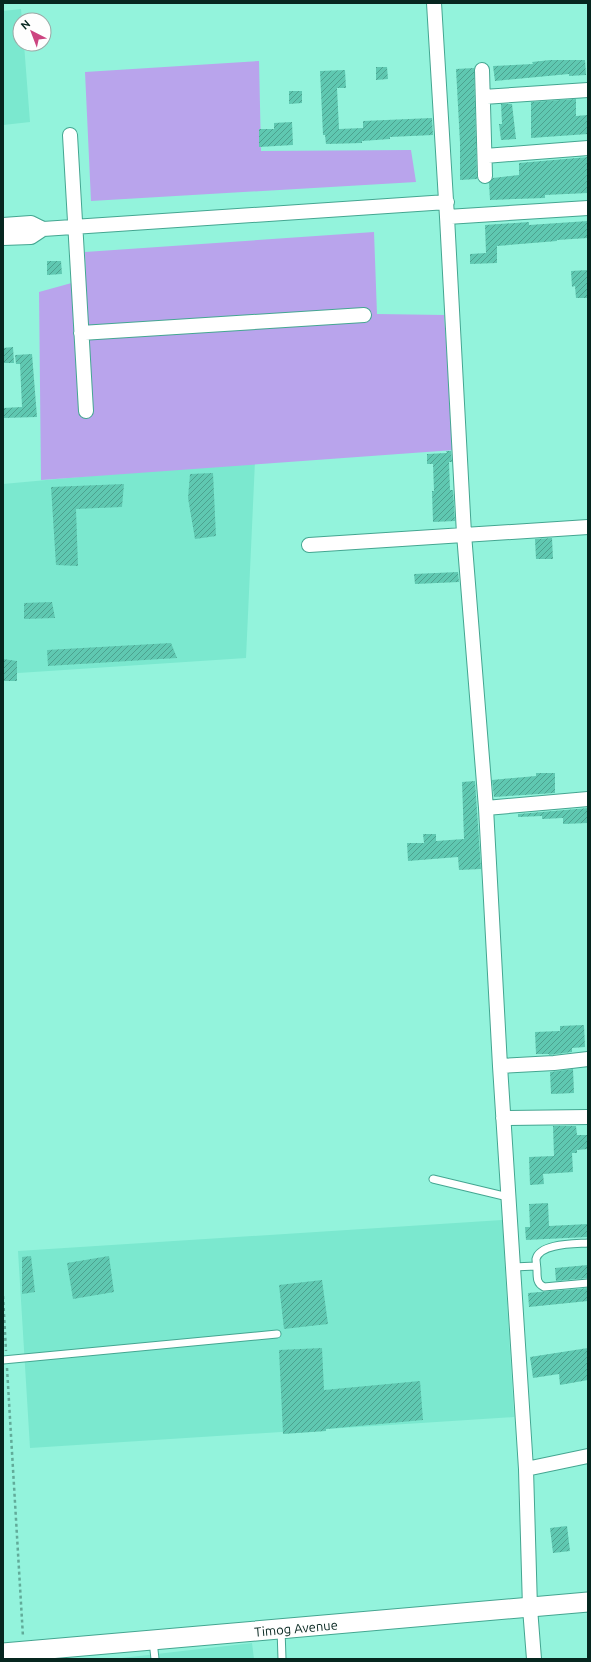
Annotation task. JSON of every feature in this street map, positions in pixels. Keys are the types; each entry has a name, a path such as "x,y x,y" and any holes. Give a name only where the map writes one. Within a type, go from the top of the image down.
{"main road":[{"name":"Timog Avenue","path":"3,1653 33,1654 153,1640 588,1602"}],"street":[{"path":"434,3 464,534 486,808 503,1118 526,1469 530,1608 534,1659"},
{"path":"482,70 485,176"},
{"path":"483,97 588,90"},
{"path":"70,135 86,411"},
{"path":"485,156 588,148"},
{"path":"6,231 31,223 43,229 446,202"},
{"path":"447,217 588,208"},
{"path":"81,333 364,315"},
{"path":"309,545 588,526"},
{"path":"486,808 588,799"},
{"path":"500,1066 554,1063 588,1059"},
{"path":"503,1118 588,1117"},
{"path":"526,1469 588,1456"}],"lane":[{"path":"434,1179 508,1197"},
{"path":"588,1243 549,1247 537,1256 536,1266 537,1280 541,1286 544,1287 588,1283"},
{"path":"513,1268 536,1266"},
{"path":"5,1360 277,1334"},
{"path":"281,1629 282,1659"},
{"path":"153,1640 155,1659"}],"path":[{"path":"3,1296 5,1360 33,1654"}],"shaded area":[{"path":"21,9 21,12 12,12 12,52 25,52 30,122 3,125 3,11"},
{"path":"259,61 261,151 411,150 416,182 91,201 85,72"},
{"path":"374,232 377,314 444,315 454,450 41,480 39,292 86,279 85,252"},
{"path":"255,461 246,658 3,674 3,484"},
{"path":"502,1220 514,1417 30,1448 18,1251"},
{"path":"252,1643 254,1659 113,1659"}],"building":[{"path":"550,60 585,60 586,75 569,76 569,74 495,81 493,66 533,64 532,62"},
{"path":"376,67 387,67 388,79 376,80"},
{"path":"474,68 477,179 460,180 460,143 456,69"},
{"path":"345,70 346,88 337,88 339,129 363,128 363,121 432,118 433,135 390,137 390,139 362,141 362,143 326,144 325,135 323,135 320,71"},
{"path":"289,91 302,91 302,103 289,104"},
{"path":"576,99 576,116 588,115 588,134 531,138 531,102"},
{"path":"501,104 512,104 516,139 501,140 499,124 502,124"},
{"path":"292,122 293,145 259,147 259,129 274,129 274,123"},
{"path":"588,157 588,193 545,195 545,198 490,200 489,183 493,178 519,175 519,163"},
{"path":"588,221 588,238 497,246 497,263 470,264 470,254 486,253 485,225 529,222 529,225"},
{"path":"47,261 61,261 62,274 47,275"},
{"path":"588,270 588,298 576,298 575,286 572,287 571,271"},
{"path":"13,347 14,363 3,363 3,348"},
{"path":"32,354 37,417 3,418 3,408 22,407 20,364 16,364 15,355"},
{"path":"446,451 451,451 452,462 449,462 450,490 453,490 455,521 433,522 433,464 427,464 427,454 447,453"},
{"path":"213,473 216,536 195,539 188,498 190,474"},
{"path":"124,484 122,507 76,509 78,566 56,565 51,487"},
{"path":"552,538 553,559 536,559 535,539"},
{"path":"458,572 459,582 415,584 414,574"},
{"path":"52,602 55,618 24,619 24,603"},
{"path":"171,643 177,658 48,666 47,650"},
{"path":"3,659 17,661 17,681 3,681"},
{"path":"536,773 555,773 555,793 494,797 492,780 536,776"},
{"path":"475,781 481,869 459,870 458,857 408,861 407,843 424,843 423,834 436,834 436,841 464,839 462,782"},
{"path":"588,808 588,823 563,824 563,818 542,819 542,816 518,817 518,814"},
{"path":"584,1025 585,1047 572,1048 572,1052 549,1055 536,1054 535,1032 560,1031 560,1026"},
{"path":"573,1069 574,1093 551,1094 550,1072"},
{"path":"553,1126 576,1126 577,1135 587,1135 588,1149 577,1150 577,1153 572,1153 573,1172 543,1174 544,1184 530,1185 529,1157 554,1156"},
{"path":"548,1203 549,1226 588,1224 588,1237 526,1240 525,1227 530,1227 529,1204"},
{"path":"31,1256 35,1292 22,1294 22,1257"},
{"path":"109,1256 114,1292 73,1299 67,1263"},
{"path":"588,1265 588,1278 556,1281 555,1268"},
{"path":"322,1280 328,1324 284,1329 279,1285"},
{"path":"588,1288 588,1301 529,1307 528,1293"},
{"path":"322,1348 324,1390 420,1381 423,1420 326,1429 326,1431 283,1434 279,1350"},
{"path":"588,1348 588,1380 560,1385 559,1374 533,1378 530,1357"},
{"path":"567,1526 570,1551 553,1553 550,1528"}]}
